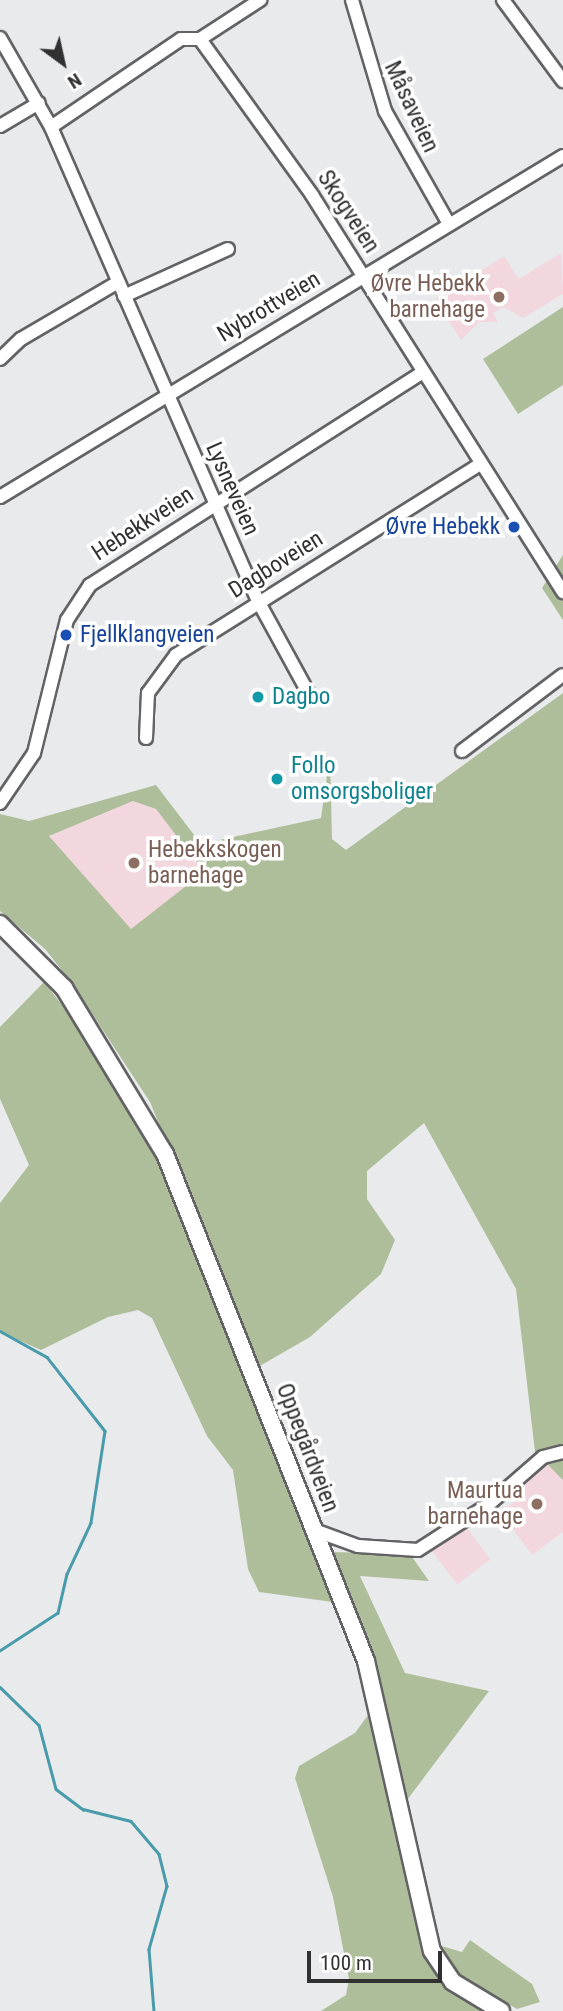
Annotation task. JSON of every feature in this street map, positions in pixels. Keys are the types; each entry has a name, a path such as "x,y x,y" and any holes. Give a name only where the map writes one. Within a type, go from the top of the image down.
{"main road":[{"name":"Oppegårdveien","path":"0,924 64,988 150,1123 314,1530 380,1709 432,1951 453,1982 500,2011"}],"street":[{"path":"51,127 181,39 200,39 260,0"},
{"name":"Måsaveien","path":"352,0 384,111 449,224"},
{"path":"503,0 563,81"},
{"name":"Lysneveien","path":"0,38 51,127 258,601 309,694"},
{"name":"Skogveien","path":"200,39 363,275 563,592"},
{"path":"0,126 39,103"},
{"name":"Nybrottveien","path":"0,497 563,156"},
{"path":"124,296 228,249"},
{"path":"0,359 118,282"},
{"name":"Hebekkveien","path":"1,800 34,753 65,628 83,593 106,571 423,372"},
{"name":"Dagboveien","path":"146,738 143,709 159,672 258,601 480,464"},
{"path":"462,751 563,675"},
{"path":"314,1530 358,1546 418,1550 488,1505 543,1457 563,1452"}],"shaded area":[{"name":"Øvre Hebekk barnehage","path":"561,253 563,294 523,318 503,307 493,313 498,322 479,322 461,340 435,300 504,256 519,279"},
{"name":"Hebekkskogen barnehage","path":"133,801 156,809 204,872 131,930 49,836"},
{"name":"Maurtua barnehage","path":"550,1462 563,1480 563,1532 532,1555 500,1512 521,1497 515,1488"},
{"name":"Maurtua barnehage","path":"464,1524 490,1559 457,1584 430,1549"}],"green space":[{"path":"563,307 563,385 518,414 483,359"},
{"path":"563,555 563,620 542,588"},
{"path":"563,693 563,1480 535,1452 516,1289 424,1123 367,1171 367,1199 395,1240 381,1274 310,1337 258,1367 150,1102 72,983 45,949 0,911 0,814 29,821 156,785 201,844 321,818 330,755 332,839 346,850","holes":["133,801 156,809 204,872 131,929 49,836"]},
{"path":"44,982 90,1041 151,1145 333,1602 259,1592 248,1569 233,1470 207,1436 152,1318 138,1310 108,1317 41,1350 0,1332 0,1203 29,1165 0,1099 0,1027"},
{"path":"331,1552 410,1554 429,1581 360,1576 405,1673 489,1691 407,1800 383,1702"},
{"path":"368,1715 422,1940 493,2011 321,2011 346,1995 349,1979 333,1897 295,1778 299,1766 355,1733"},
{"path":"470,1940 532,1984 540,2002 517,2009 459,1975 435,1944 462,1952"}],"waterway":[{"path":"0,1331 47,1357 105,1431 91,1523 67,1574 58,1613 0,1651"},
{"path":"0,1687 39,1725 56,1789 83,1809 131,1821 159,1854 167,1886 149,1949 154,2011"}],"place":[{"name":"Øvre Hebekk barnehage","path":"499,297"},
{"name":"Øvre Hebekk","path":"514,527"},
{"name":"Fjellklangveien","path":"66,635"},
{"name":"Dagbo","path":"258,697"},
{"name":"Follo omsorgsboliger","path":"277,779"},
{"name":"Hebekkskogen barnehage","path":"134,863"},
{"name":"Maurtua barnehage","path":"537,1504"}]}
